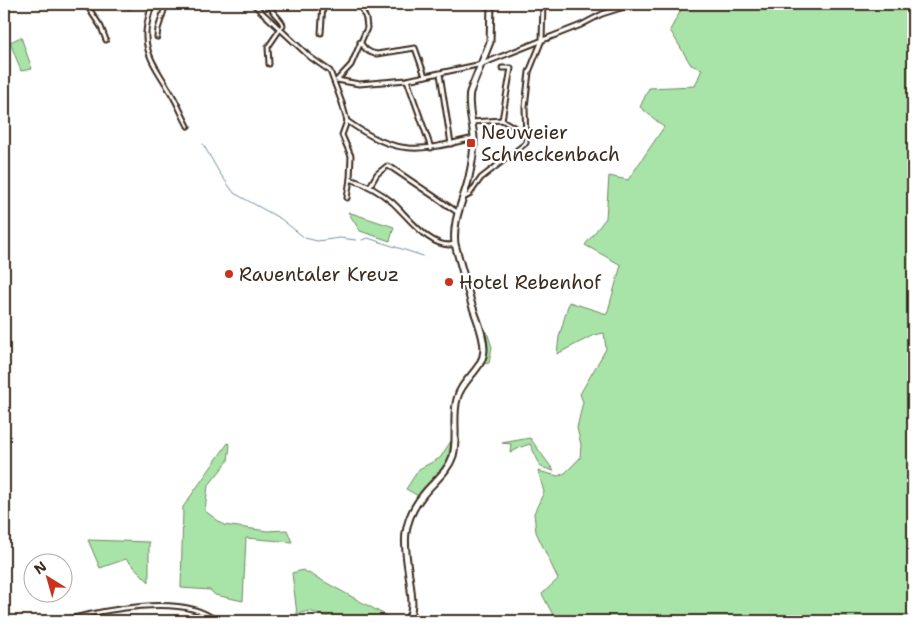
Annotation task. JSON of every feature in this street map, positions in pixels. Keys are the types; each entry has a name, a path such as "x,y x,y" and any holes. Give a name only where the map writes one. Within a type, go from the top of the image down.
{"main road":[{"path":"407,621 412,604 405,553 405,537 408,522 422,495 449,464 453,455 456,399 463,385 480,364 484,352 482,334 453,232 457,212 469,178 474,138 469,98 490,42 491,4"}],"street":[{"path":"86,4 101,27 106,40"},
{"path":"152,4 146,31 147,49 150,59 169,89 188,126"},
{"path":"158,37 158,29 166,4"},
{"path":"252,4 310,57 330,71 335,81 346,112 347,121 342,135 351,156 350,179 346,198"},
{"path":"269,64 268,47 282,25 282,21 272,12 271,4"},
{"path":"321,34 323,4"},
{"path":"335,81 351,65 367,28 366,19 360,4"},
{"path":"462,198 469,195 481,178 526,143 525,108 530,72 542,40 543,4"},
{"path":"335,81 360,84 407,80 482,64 581,25 602,14 634,4"},
{"path":"360,42 365,50 371,54 415,48 425,76"},
{"path":"502,68 511,68 502,120"},
{"path":"440,74 451,144"},
{"path":"407,80 431,148"},
{"path":"472,122 502,120 517,128"},
{"path":"347,121 366,134 386,144 408,149 431,148 474,138"},
{"path":"370,186 377,174 387,166 457,212"},
{"path":"350,179 370,186 392,202 425,236 446,244 455,244"},
{"path":"61,621 102,611 163,606 197,611 216,621"}],"green space":[{"path":"659,4 684,4 682,9 704,4 913,4 913,621 553,621 553,615 542,594 558,579 536,532 534,513 544,492 538,471 558,476 565,473 580,458 581,445 577,428 583,402 580,394 606,349 604,333 594,335 557,354 559,337 569,302 607,314 621,265 585,245 606,218 609,176 628,180 664,127 640,107 649,88 695,86 702,69 691,65 670,30 681,10"},
{"path":"21,37 32,69 21,71 10,42"},
{"path":"348,212 394,227 390,241 360,231"},
{"path":"487,332 492,347 489,363 483,364 486,360 484,334"},
{"path":"530,438 554,471 541,467 530,444 510,453 511,444 502,443"},
{"path":"451,441 448,460 420,497 406,489 419,469 440,458"},
{"path":"228,443 230,445 228,461 208,486 205,511 224,525 267,531 287,530 292,542 246,538 243,601 215,595 210,590 181,588 183,507"},
{"path":"88,540 149,542 149,582 126,559 100,568"},
{"path":"303,570 396,621 340,621 309,611 297,614 292,573"}],"waterway":[{"path":"203,144 234,193 281,219 305,238 317,241 340,238 356,240"},
{"path":"362,240 368,238 423,256"}],"place":[{"name":"Neuweier Schneckenbach","path":"471,143"},
{"name":"Rauentaler Kreuz","path":"229,274"},
{"name":"Hotel Rebenhof","path":"449,282"}]}
